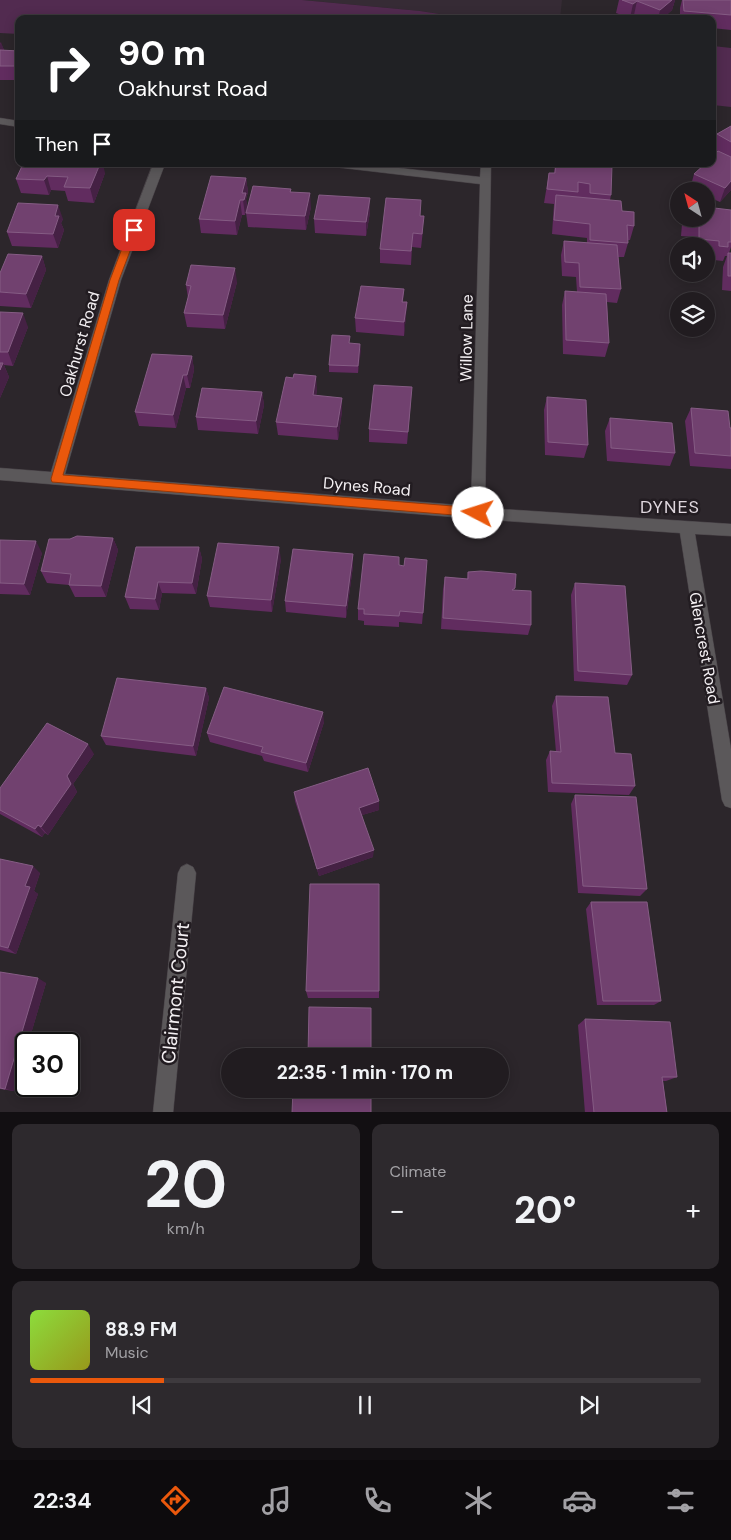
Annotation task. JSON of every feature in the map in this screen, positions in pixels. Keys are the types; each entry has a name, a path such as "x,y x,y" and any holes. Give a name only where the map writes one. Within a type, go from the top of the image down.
{"street":[{"path":"0,121 15,123"},
{"name":"Oakhurst Road","path":"56,479 115,280 158,167"},
{"path":"361,167 485,181"},
{"name":"Willow Lane","path":"478,513 486,167"},
{"name":"Dynes Road","path":"0,474 478,513 731,530"},
{"name":"Glencrest Road","path":"686,526 731,800"},
{"name":"Clairmont Court","path":"164,1112 187,873"}],"shaded area":[{"path":"0,0 302,0 446,15 15,15 15,34 0,33"},
{"path":"302,0 562,0 560,15 446,15"},
{"path":"716,46 731,48 731,107 716,105"}],"building":[{"path":"622,0 672,0 660,10 637,1 633,4"},
{"path":"683,0 731,0 731,15 684,11"},
{"path":"0,50 15,51 15,66 0,66"},
{"path":"731,126 731,142 717,134"},
{"path":"718,151 731,157 731,181 725,188 694,174 702,167 716,167 716,153"},
{"path":"22,167 99,167 90,188 64,187 68,177 47,176 44,180 16,179"},
{"path":"556,167 612,167 611,195 590,193 590,184 578,182 578,192 547,189 549,173 555,173"},
{"path":"211,176 246,178 242,193 246,193 244,200 240,200 235,221 199,219"},
{"path":"253,186 291,189 290,192 310,193 305,216 246,213"},
{"path":"319,195 370,198 366,222 314,219"},
{"path":"556,195 621,201 622,211 634,212 634,226 627,225 628,243 590,240 590,224 554,220"},
{"path":"386,198 421,200 420,216 424,216 422,234 413,233 411,251 380,249"},
{"path":"18,203 58,205 55,216 59,216 53,234 7,232"},
{"path":"715,208 731,210 731,242 728,242 728,247 719,246 719,241 715,241 715,237 699,237 699,228 715,228"},
{"path":"564,241 617,245 621,289 580,287 579,263 565,262"},
{"path":"728,253 731,253 731,276 728,276"},
{"path":"8,254 42,256 26,294 0,292 0,273"},
{"path":"191,265 235,268 223,315 184,313 191,286 186,285"},
{"path":"361,286 404,289 402,302 407,302 404,322 355,318"},
{"path":"565,291 606,294 609,343 566,340"},
{"path":"0,312 23,313 8,352 0,352"},
{"path":"332,335 350,336 349,343 360,344 358,366 329,365"},
{"path":"152,354 192,356 187,375 183,375 173,415 135,412"},
{"path":"294,374 316,376 313,395 342,398 337,427 276,422 286,377 293,378"},
{"path":"374,385 412,387 408,432 369,429"},
{"path":"202,388 262,392 256,421 196,417"},
{"path":"547,397 586,400 588,445 548,442"},
{"path":"691,408 728,411 731,428 731,456 695,453"},
{"path":"610,418 672,423 675,453 611,448"},
{"path":"77,536 113,538 101,586 69,585 71,574 41,571 49,539 70,539"},
{"path":"0,540 36,541 24,584 0,583"},
{"path":"218,543 279,547 271,600 207,596"},
{"path":"136,547 199,547 192,583 158,582 155,599 125,597"},
{"path":"293,549 353,554 346,606 285,601"},
{"path":"364,554 399,557 399,565 404,566 405,558 427,560 423,613 400,611 399,616 364,614 364,609 358,609"},
{"path":"481,571 516,574 515,588 512,590 531,591 531,625 443,618 445,577 468,579 468,572"},
{"path":"575,583 625,586 632,675 578,671"},
{"path":"117,678 206,688 193,746 101,736"},
{"path":"224,687 323,712 306,763 261,752 263,747 207,733"},
{"path":"556,696 608,697 615,753 631,754 635,786 552,783 550,751 561,752"},
{"path":"47,723 88,744 67,776 71,784 41,827 38,825 35,829 0,810 0,788"},
{"path":"368,768 379,801 359,808 374,850 317,869 294,792"},
{"path":"575,795 636,797 647,889 583,886"},
{"path":"0,859 33,866 25,886 30,887 8,948 0,946"},
{"path":"310,884 379,884 379,991 306,991"},
{"path":"591,902 647,902 661,1001 603,1001"},
{"path":"0,972 38,978 22,1032 15,1032 15,1055 5,1089 0,1088"},
{"path":"309,1007 371,1008 371,1048 308,1048"},
{"path":"585,1019 670,1022 677,1077 662,1077 667,1112 594,1112"},
{"path":"293,1098 371,1098 371,1112 292,1112"}],"district":[{"name":"DYNES","path":"670,507"}],"route":[{"path":"134,230 115,280 56,479 478,513"}]}
